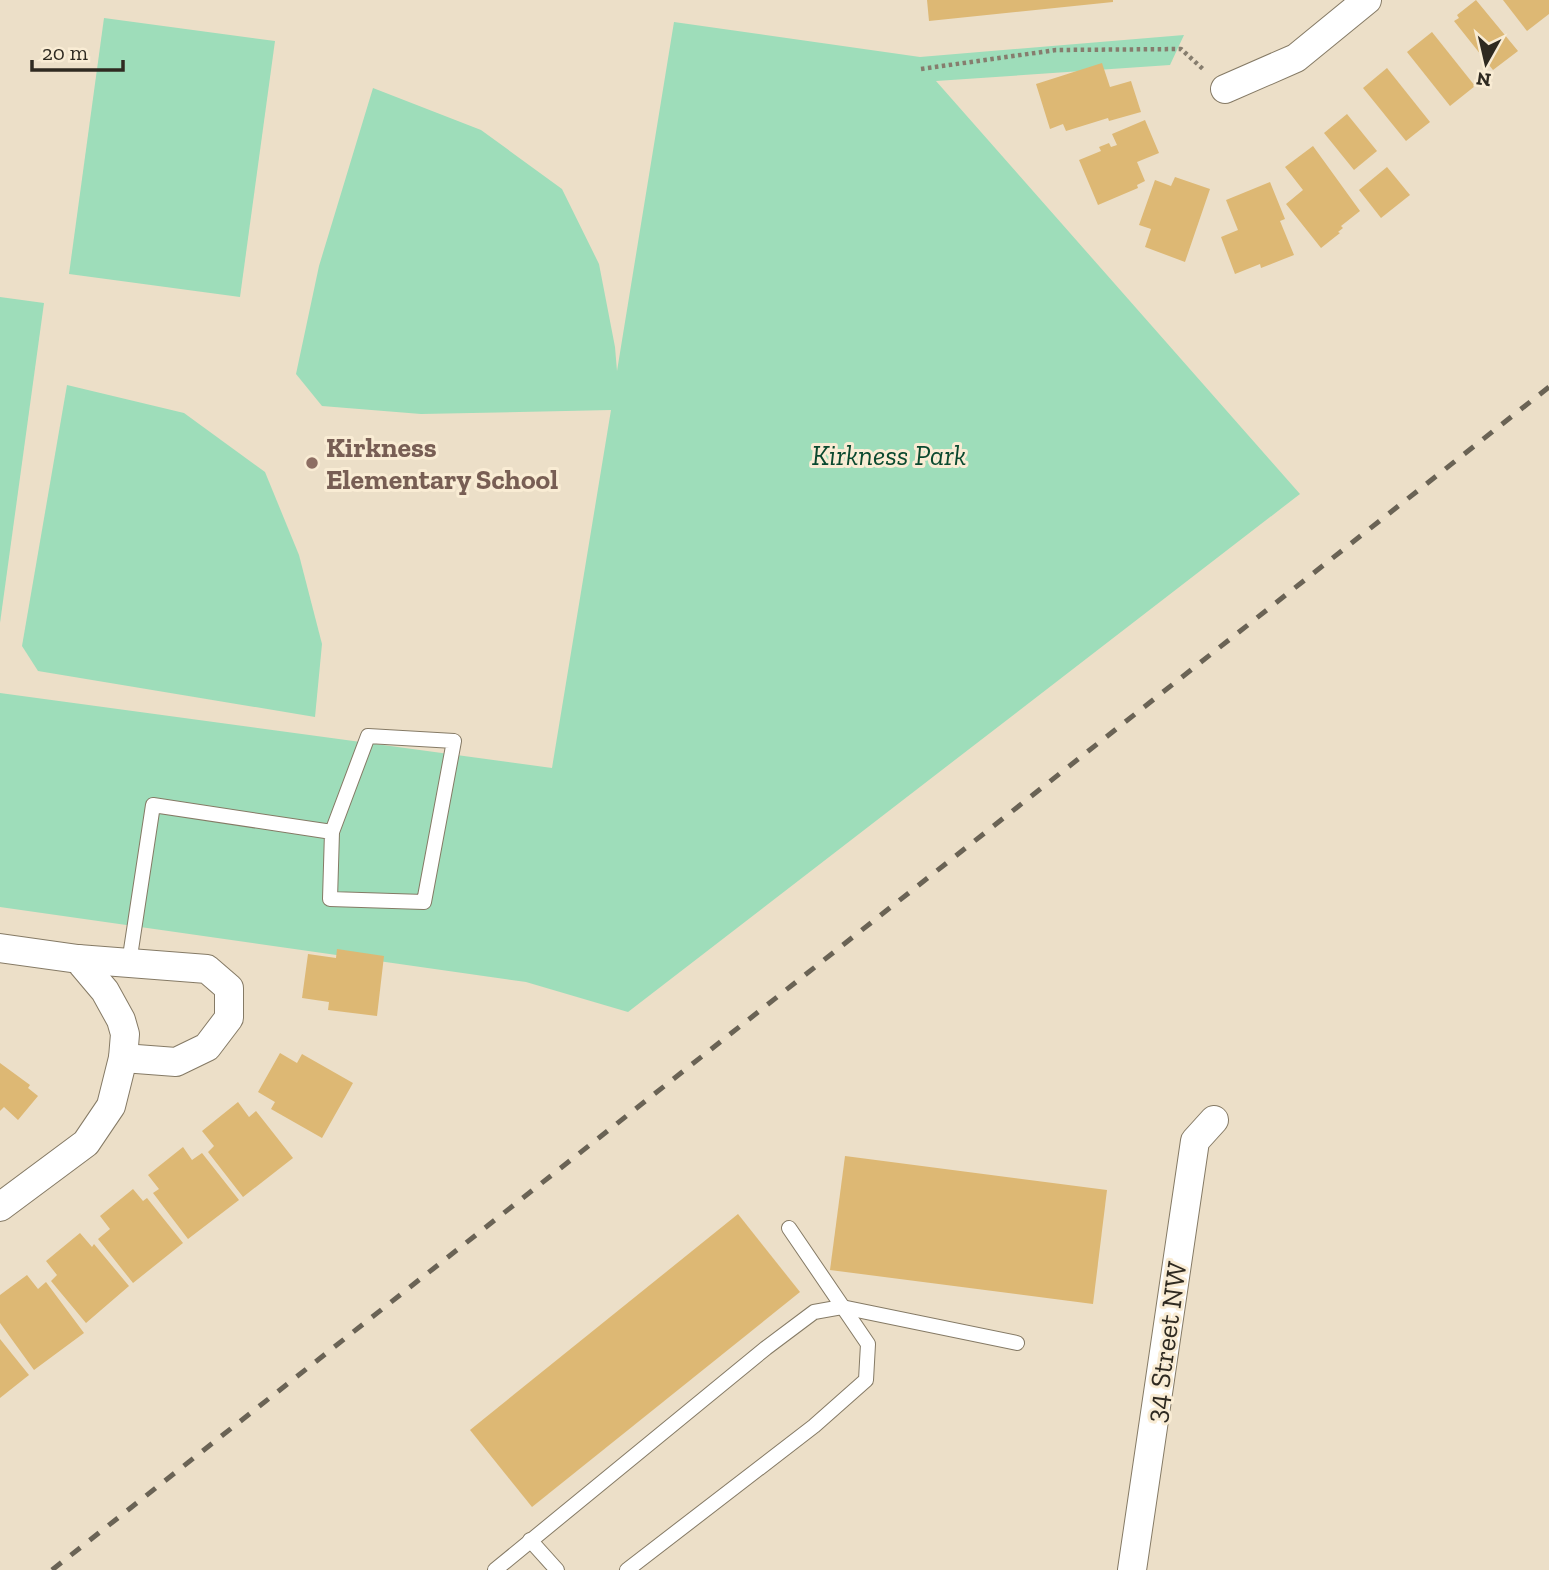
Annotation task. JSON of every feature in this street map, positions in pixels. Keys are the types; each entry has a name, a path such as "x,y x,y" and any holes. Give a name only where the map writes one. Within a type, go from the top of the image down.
{"street":[{"path":"1225,89 1296,58 1367,0"},
{"path":"0,948 207,969 229,988 229,1018 207,1047 176,1062 123,1058"},
{"path":"0,1206 86,1143 111,1106 123,1058 125,1034 121,1020 105,991 78,958"},
{"name":"34 Street NW","path":"1132,1570 1195,1141 1214,1120"}],"lane":[{"path":"368,736 454,741 424,902 330,899 332,832 368,736"},
{"path":"129,962 153,806 332,832"},
{"path":"627,1570 814,1426 866,1380 868,1344 789,1228"},
{"path":"495,1570 766,1348 814,1312 842,1307 1017,1343"},
{"path":"530,1540 557,1570"}],"path":[{"path":"921,69 1056,50 1181,48 1225,89"}],"green space":[{"path":"104,18 275,41 240,297 69,274"},
{"name":"Kirkness Park","path":"674,22 920,57 1184,35 1170,65 936,81 1300,494 628,1012 526,982 0,907 0,693 552,768 611,410 421,414 322,406 296,374 319,266 373,88 481,130 562,189 599,264 617,371"},
{"path":"0,297 44,303 0,623"},
{"path":"67,385 184,413 265,472 299,555 322,644 315,717 38,671 22,646"}],"building":[{"path":"927,0 1113,0 1113,2 929,21"},
{"path":"1476,0 1518,51 1493,70 1454,21 1459,18 1457,15"},
{"path":"1503,0 1549,0 1549,14 1527,31"},
{"path":"1432,32 1475,86 1450,106 1407,52"},
{"path":"1102,63 1110,87 1131,81 1141,112 1109,121 1108,118 1066,131 1063,124 1050,129 1036,84"},
{"path":"1387,68 1430,122 1406,141 1363,88"},
{"path":"1347,114 1377,151 1354,170 1324,133"},
{"path":"1145,120 1159,153 1137,162 1145,181 1137,185 1138,188 1098,205 1079,160 1101,151 1099,147 1109,143 1111,147 1117,145 1112,134"},
{"path":"1313,146 1360,211 1341,226 1343,228 1338,232 1340,233 1321,248 1286,204 1303,190 1285,167"},
{"path":"1387,167 1410,195 1381,218 1359,190"},
{"path":"1175,177 1210,189 1185,262 1145,247 1151,229 1139,225 1155,180 1171,186"},
{"path":"1270,182 1285,219 1280,221 1294,255 1261,268 1260,264 1235,274 1221,237 1238,230 1226,200"},
{"path":"337,949 384,956 377,1016 328,1010 329,1002 302,998 308,954 336,958"},
{"path":"280,1053 297,1063 302,1054 353,1083 322,1138 271,1109 275,1102 258,1092"},
{"path":"0,1063 30,1085 28,1088 38,1096 18,1120 4,1107 0,1111"},
{"path":"238,1102 249,1117 256,1111 293,1158 243,1197 208,1152 214,1146 202,1131"},
{"path":"183,1147 192,1160 202,1153 239,1200 188,1239 153,1193 159,1189 148,1175"},
{"path":"845,1156 1107,1190 1093,1304 830,1270"},
{"path":"133,1189 143,1201 147,1198 183,1243 133,1283 98,1239 110,1229 100,1216"},
{"path":"738,1214 800,1292 532,1507 470,1430"},
{"path":"80,1233 92,1247 94,1244 129,1286 86,1323 51,1281 57,1275 46,1261"},
{"path":"27,1275 38,1289 46,1282 84,1333 34,1370 0,1323 0,1295"},
{"path":"0,1339 29,1375 0,1398"}],"railway":[{"path":"52,1570 1549,387"}],"place":[{"name":"Kirkness Elementary School","path":"312,463"}]}
